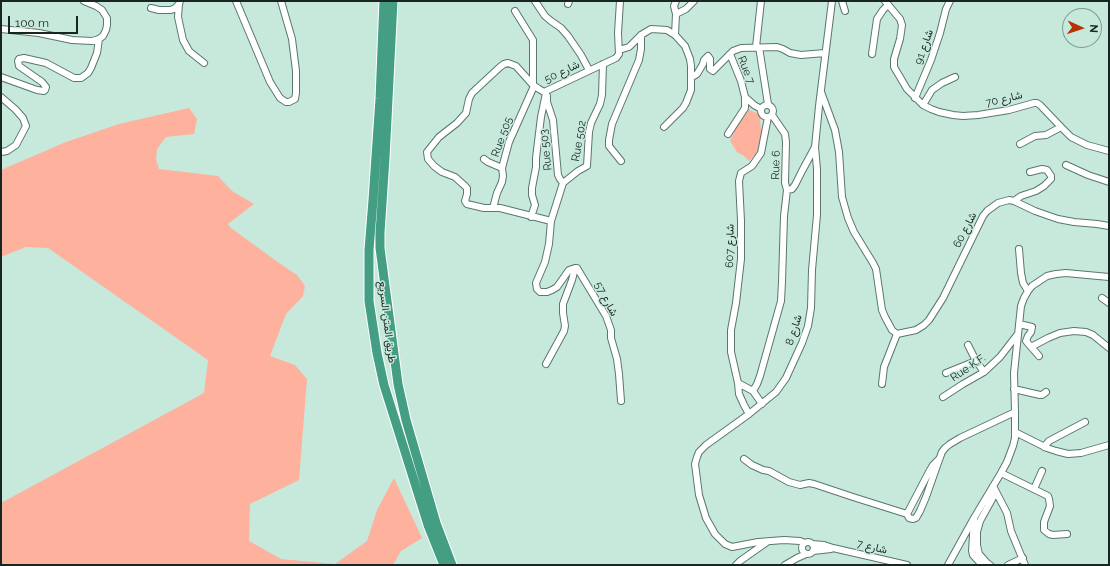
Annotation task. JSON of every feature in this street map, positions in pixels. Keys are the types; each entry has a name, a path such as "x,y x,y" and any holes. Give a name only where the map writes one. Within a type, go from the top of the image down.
{"highway":[{"name":"طريق المتن السريع","path":"384,1 378,123 368,250 369,301 377,353 384,385 428,526 444,565"},
{"name":"طريق المتن السريع","path":"393,1 380,233 382,264 398,384 406,420 436,523 452,565"},
{"path":"377,353 393,350"}],"street":[{"path":"1,29 32,32 72,40 92,41 99,39 103,36 106,30 107,18 102,10 84,1"},
{"path":"236,1 270,82 280,98 286,102 289,102 295,98 296,71 292,39 281,1"},
{"path":"535,1 545,16 561,28 568,36 589,70"},
{"path":"619,50 618,33 620,1"},
{"path":"675,35 676,14 674,6 676,1"},
{"path":"676,14 686,9 694,1"},
{"path":"761,1 757,47 768,104 773,108 773,112 770,116 764,116 761,109 762,106 768,104"},
{"name":"شارع 8","path":"804,549 795,541 768,541 728,546 721,541 715,534 706,518 699,495 695,464 699,452 706,445 749,414 776,392 786,378 802,343 809,321 817,215 816,147 825,53 832,1"},
{"path":"842,1 845,11"},
{"name":"شارع 91","path":"915,98 931,60 946,9 950,1"},
{"path":"150,8 170,10 174,9 180,3"},
{"path":"180,3 178,17 183,40 189,51 204,63"},
{"path":"872,54 877,19 887,3"},
{"name":"شارع 70","path":"887,3 900,19 902,26 894,60 894,67 907,89 922,105 942,113 963,116 1009,110 1034,102 1040,105 1071,137 1106,151"},
{"path":"515,11 533,40 534,85"},
{"path":"667,30 676,22"},
{"path":"621,161 609,146 612,124 639,60 641,35 651,30 667,30 675,35 688,52 690,59 692,77 686,102 678,113 664,127"},
{"name":"شارع 50","path":"493,208 484,208 466,202 465,199 467,191 465,186 455,177 442,172 428,159 427,152 439,137 466,113 472,93 500,67 508,63 516,66 539,90 545,92 616,58 619,54 619,50 629,47 641,35"},
{"path":"1,77 37,90 45,91 46,88 42,82 19,66 19,59 24,58 46,63 74,78 84,77 91,68 97,53 99,39"},
{"path":"692,77 697,74 704,60 708,56 710,59 710,69 714,71 733,51 741,48 778,47 790,53 801,55 825,53"},
{"name":"Rue 7","path":"730,54 741,81 745,97 761,109"},
{"name":"Rue 502","path":"563,183 587,166 589,132 602,95 603,64"},
{"path":"922,105 932,90 942,82 955,77"},
{"name":"Rue 505","path":"493,208 502,182 502,168 509,142 534,85"},
{"path":"821,91 835,130 842,197 848,218 854,232 874,263 882,310 892,330 897,334 884,367 882,384"},
{"path":"531,216 535,205 532,195 532,188 545,92"},
{"name":"Rue 503","path":"545,92 553,120 558,175 563,183"},
{"path":"1,97 23,118 26,126 16,145 7,151 1,152"},
{"path":"728,134 745,108 745,97"},
{"path":"745,108 754,105"},
{"name":"Rue 6","path":"770,116 785,134 785,183 787,190 792,190 816,147"},
{"name":"شارع 607","path":"749,414 739,394 730,339 741,259 739,181 741,174 752,166 761,153 770,116"},
{"path":"1020,144 1035,136 1046,135 1061,127"},
{"path":"1106,151 1109,158"},
{"path":"484,159 502,168"},
{"path":"1066,165 1095,178 1109,182"},
{"name":"شارع 60","path":"897,334 916,330 929,320 943,298 973,235 987,210 1004,201 1014,201 1021,196 1036,191 1051,179 1048,170 1030,172"},
{"path":"563,183 551,221 545,262 536,280 537,289 540,292 552,290 557,287 569,270 575,268"},
{"path":"753,391 760,376 780,301 784,216 787,190"},
{"path":"1014,201 1058,219 1109,226"},
{"path":"493,208 500,208 551,221"},
{"path":"1019,248 1021,274 1023,283 1028,291"},
{"path":"546,364 564,331 565,326 562,313 563,304 575,268"},
{"name":"شارع 57","path":"575,268 577,268 606,316 611,330 611,338 618,366 621,401"},
{"path":"990,565 980,554 977,545 977,532 980,521 1013,446 1015,432 1014,372 1017,335 1021,306 1024,298 1032,286 1047,276 1066,273 1109,277"},
{"path":"1102,298 1109,303"},
{"path":"1019,324 1032,327 1026,341 1039,356"},
{"path":"1031,347 1060,333 1074,331 1086,332 1093,335 1109,348"},
{"name":"Rue K.F.","path":"943,397 984,372 1000,357 1017,335"},
{"path":"968,345 976,361 984,372"},
{"path":"946,373 976,361"},
{"path":"738,383 753,391 762,404"},
{"path":"1014,389 1040,395 1046,392"},
{"path":"744,459 752,465 769,471 777,477 796,485 814,484 907,514 909,518 915,519 926,497 942,452 950,444 1015,412"},
{"path":"1044,447 1049,441 1085,422"},
{"path":"1015,432 1044,447 1074,454 1109,445"},
{"path":"907,514 930,470 938,460"},
{"path":"1034,489 1042,471"},
{"path":"1001,473 1045,495 1049,499 1050,506 1044,527 1046,532 1053,535 1067,534"},
{"path":"948,565 974,518 995,489"},
{"path":"995,489 1007,513 1011,531 1025,565"},
{"path":"974,518 972,550 973,555 982,565"},
{"path":"736,565 768,541"},
{"name":"شارع 7","path":"833,548 813,551 811,553 804,549 810,542 812,544 824,545 907,565"},
{"path":"812,544 814,546 813,551"},
{"path":"785,565 797,558 804,549"},
{"path":"1008,565 1022,558"}],"shaded area":[{"path":"189,108 197,119 194,134 166,137 157,149 156,159 159,169 218,176 232,191 254,204 228,224 231,228 297,275 305,286 303,296 286,314 270,356 295,365 307,379 299,480 250,504 249,541 281,559 335,564 367,541 377,510 394,478 422,538 401,551 393,565 1,565 1,503 204,393 208,360 48,248 26,247 1,257 1,170 66,142 119,124"},
{"path":"749,110 757,113 761,118 762,139 760,149 749,161 737,152 730,141 738,124"}]}
